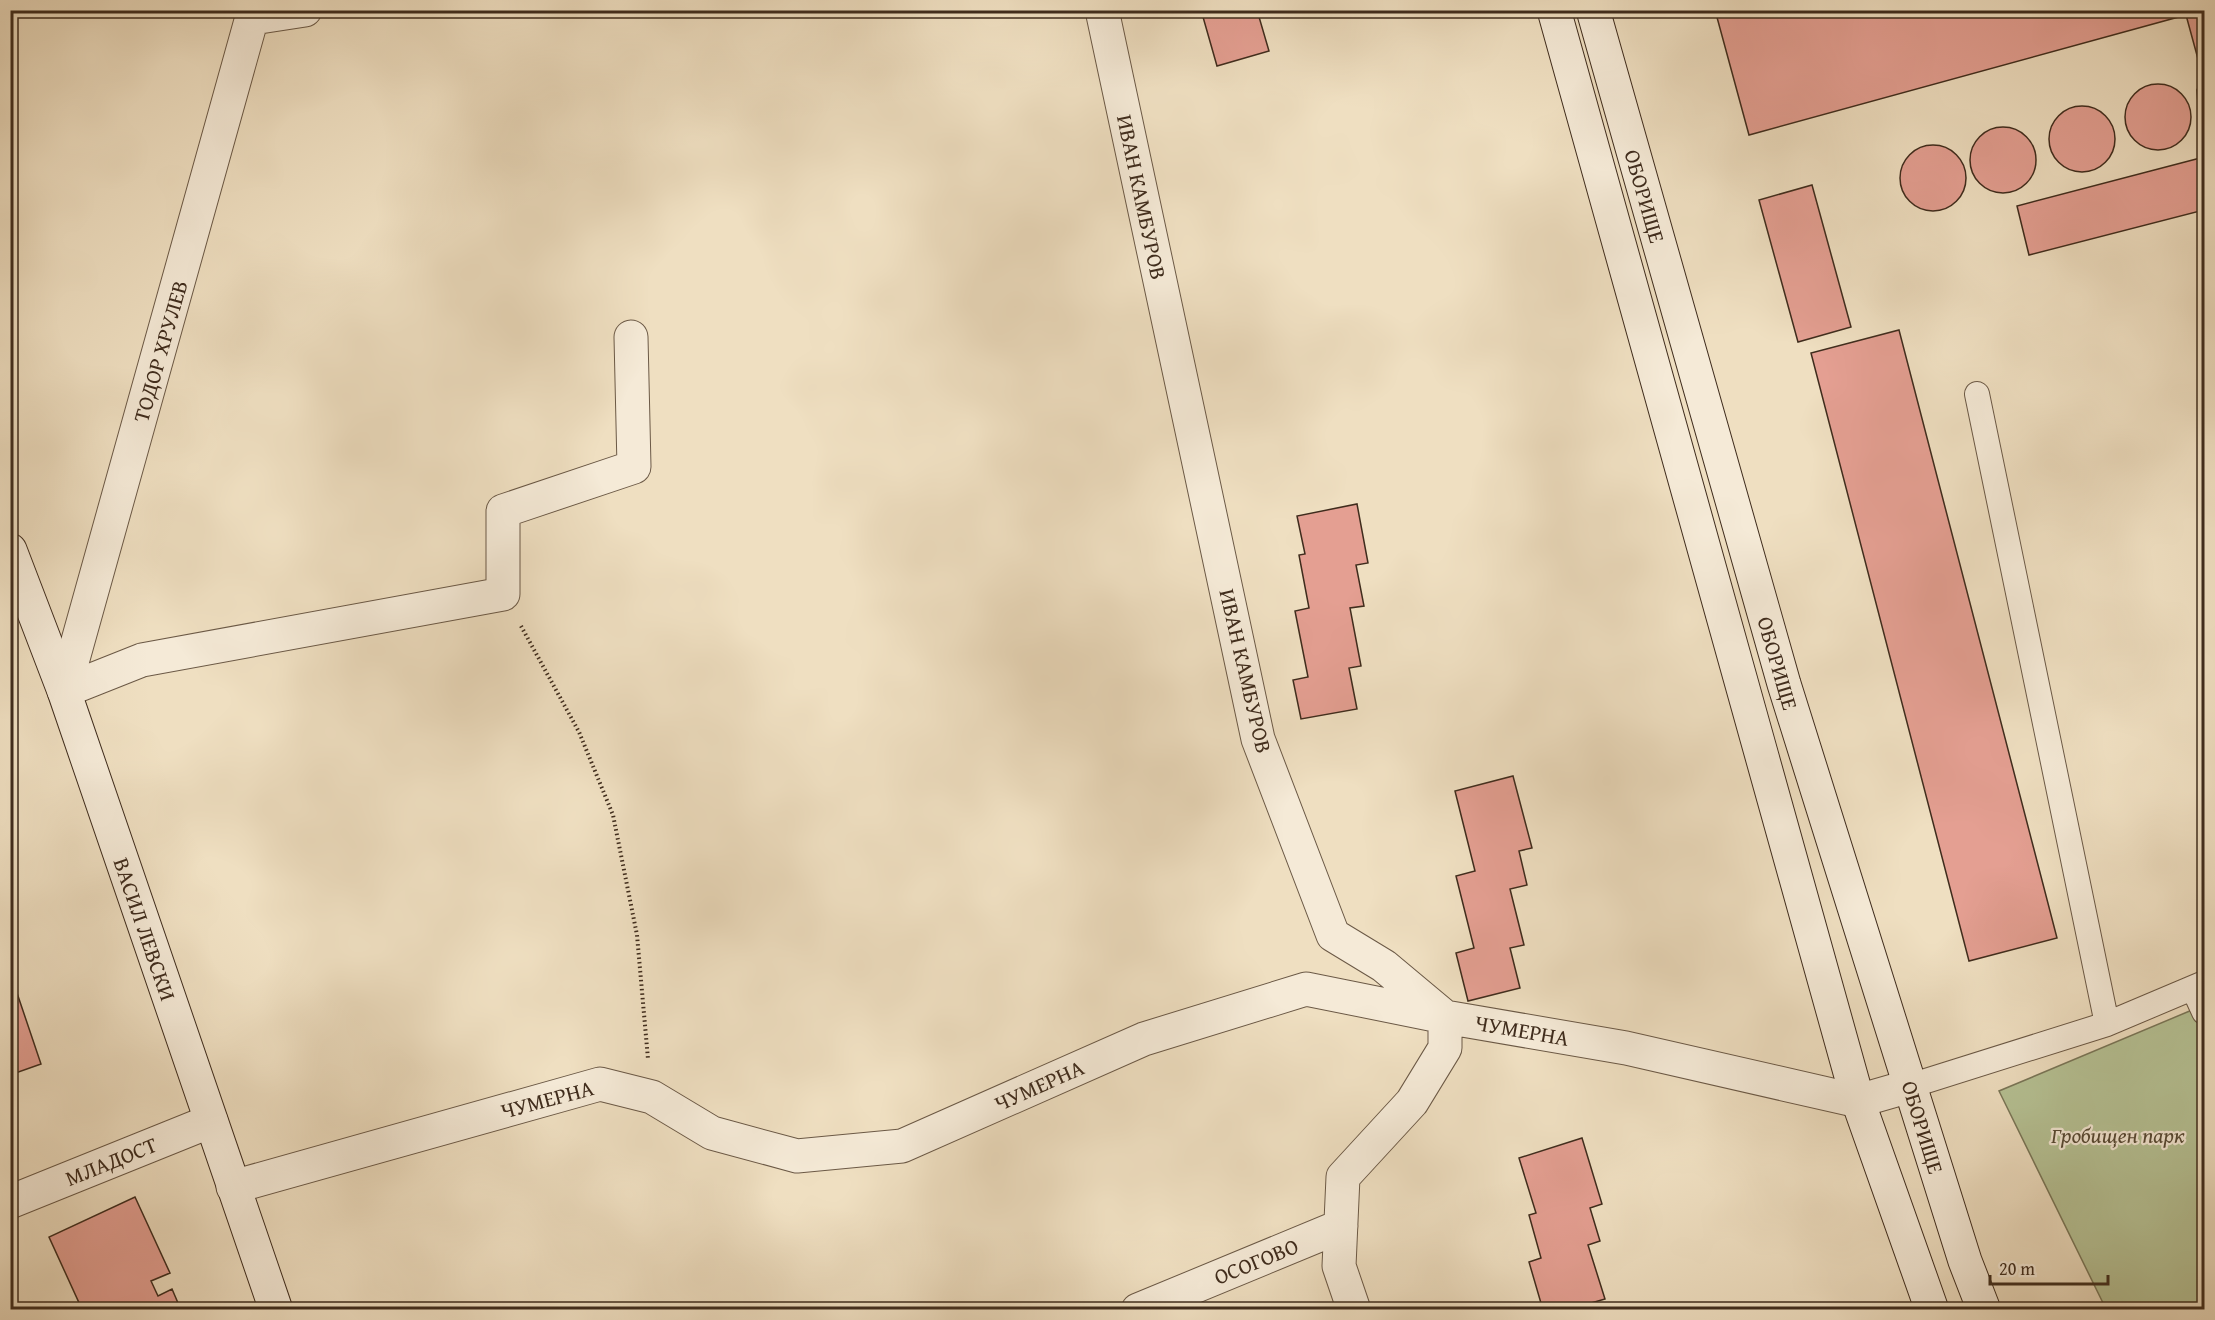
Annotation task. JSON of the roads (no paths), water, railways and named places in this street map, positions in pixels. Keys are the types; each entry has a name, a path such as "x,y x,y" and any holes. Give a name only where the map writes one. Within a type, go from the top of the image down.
{"street":[{"path":"253,14 305,10"},
{"name":"ИВАН КАМБУРОВ","path":"1102,10 1258,739 1333,935 1384,966 1445,1017"},
{"name":"ОБОРИЩЕ","path":"1554,10 1858,1101 1932,1310"},
{"name":"ОБОРИЩЕ","path":"1593,10 1784,684 1965,1261 1984,1310"},
{"name":"ТОДОР ХРУЛЕВ","path":"64,691 253,14"},
{"path":"64,691 142,660 503,594 503,511 634,467 631,337"},
{"name":"ВАСИЛ ЛЕВСКИ","path":"10,550 64,691 276,1310"},
{"name":"ЧУМЕРНА","path":"233,1187 600,1084 652,1097 712,1132 797,1156 902,1146 1144,1039 1306,989 1445,1017 1626,1048 1858,1101"},
{"path":"1354,1310 1339,1266 1343,1177 1412,1102 1445,1048 1445,1017"},
{"path":"1858,1101 1910,1086"},
{"name":"МЛАДОСТ","path":"10,1202 211,1121"},
{"name":"ОСОГОВО","path":"1138,1310 1341,1226"}],"lane":[{"path":"1977,394 2107,1024"},
{"path":"1910,1086 2107,1024 2199,985 2205,1012"}],"park label":[{"name":"Гробищен парк","path":"2118,1135"}]}
